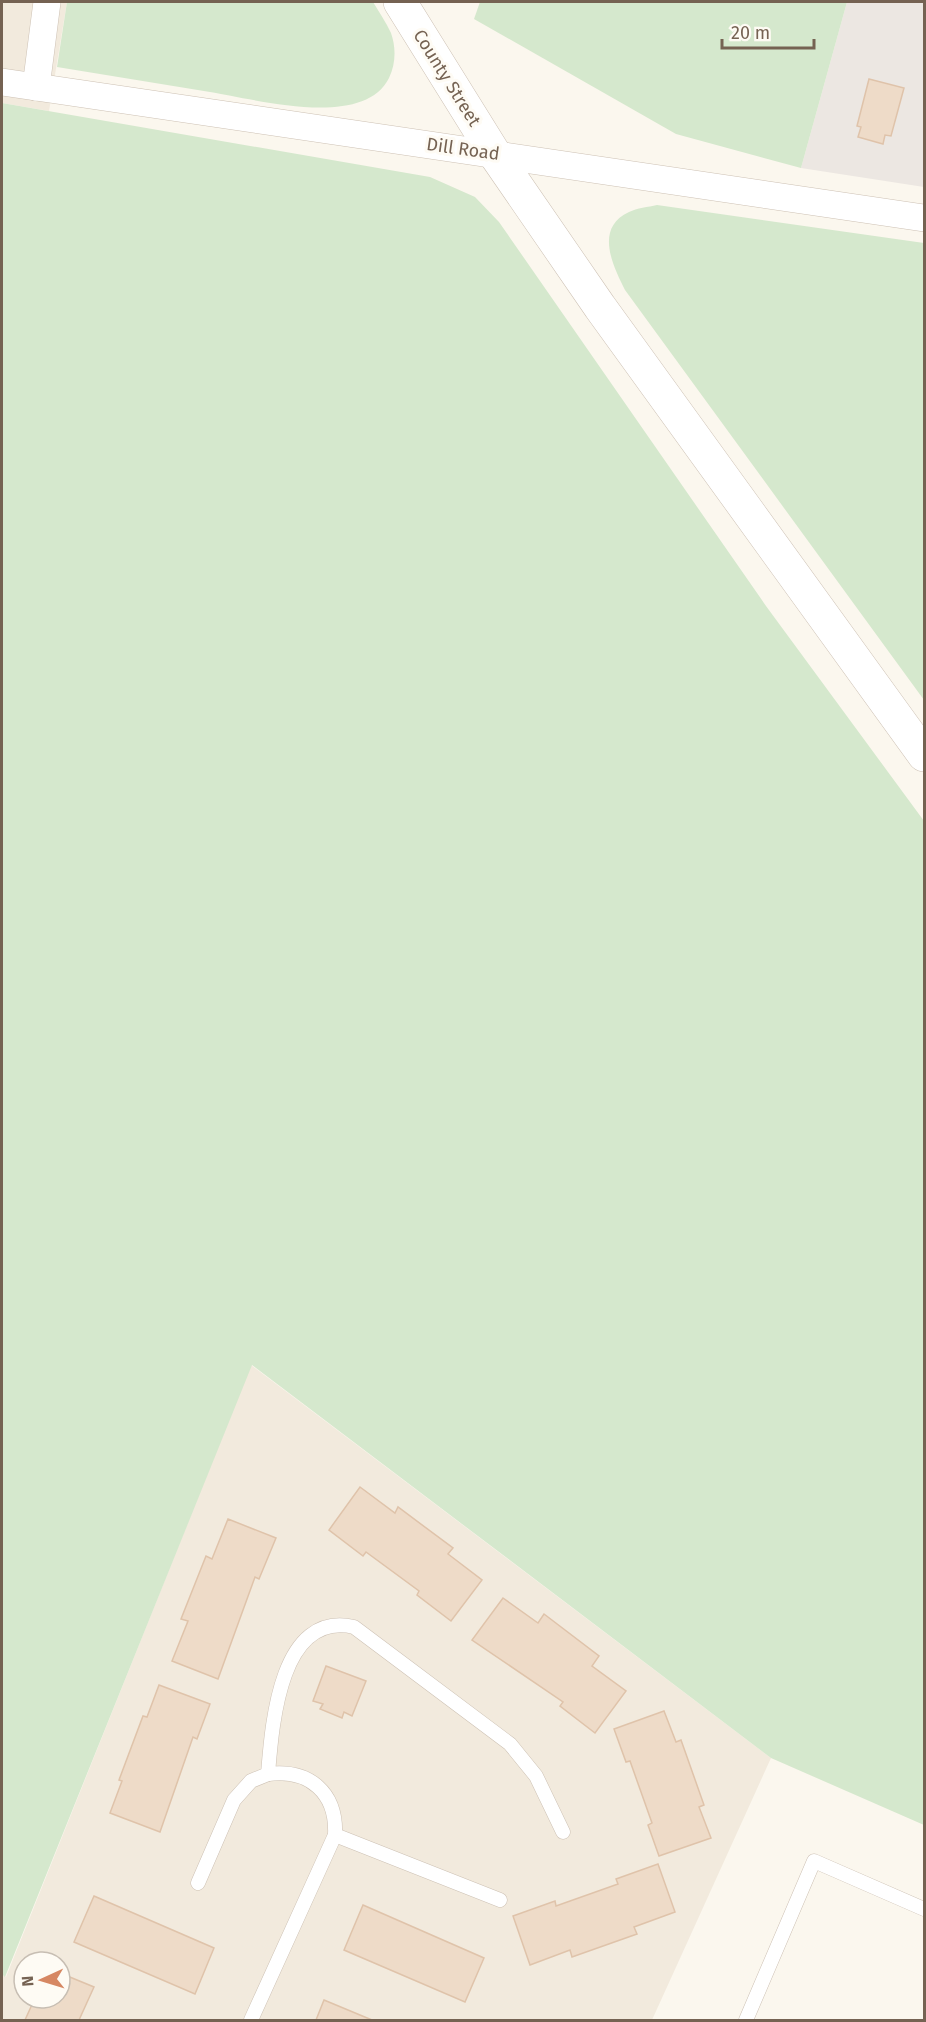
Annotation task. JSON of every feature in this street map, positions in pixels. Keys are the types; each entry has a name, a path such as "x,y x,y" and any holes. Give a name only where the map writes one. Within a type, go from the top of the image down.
{"street":[{"path":"36,87 47,2"},
{"name":"County Street","path":"400,2 494,153 600,307 924,755"},
{"name":"Dill Road","path":"2,82 924,218"}],"lane":[{"path":"268,1774 271,1738 281,1686 292,1658 310,1634 322,1627 340,1624 354,1627 510,1744 536,1776 563,1832"},
{"path":"198,1882 234,1800 251,1781 268,1774 281,1772 301,1776 320,1789 330,1800 336,1818 335,1835 251,2020"},
{"path":"335,1835 500,1900"},
{"path":"746,2020 814,1862 924,1909"}],"shaded area":[{"path":"2,2 67,2 49,111 2,103"},
{"path":"847,2 924,2 924,187 801,168"},
{"path":"251,1365 771,1758 652,2020 2,2020 2,1974 6,1977 12,1962 12,2010 72,2010 72,1950 17,1950"}],"green space":[{"path":"67,2 373,2 391,33 394,44 393,67 389,78 376,94 356,103 333,107 307,107 57,67"},
{"path":"480,2 847,2 801,168 676,134 474,19"},
{"path":"2,103 430,177 475,197 499,222 766,606 924,821 924,1825 771,1758 252,1365 16,1950 12,1950 12,1960 5,1977 2,1974"},
{"path":"657,205 924,243 924,700 625,290 609,248 612,228 618,219 629,212"}],"building":[{"path":"869,79 904,88 891,136 885,135 883,144 858,137 861,127 857,126"},
{"path":"360,1487 395,1513 398,1507 453,1548 448,1554 482,1580 451,1621 417,1595 419,1591 366,1552 363,1556 329,1530"},
{"path":"228,1519 276,1538 259,1579 255,1577 218,1679 172,1661 188,1621 181,1619 206,1556 212,1559"},
{"path":"503,1598 538,1623 544,1614 599,1656 592,1666 626,1691 595,1733 560,1706 563,1702 472,1640"},
{"path":"326,1666 366,1681 352,1716 344,1712 342,1718 320,1709 323,1704 313,1701"},
{"path":"159,1685 210,1704 197,1739 193,1737 160,1832 110,1813 122,1781 119,1780 143,1716 147,1717"},
{"path":"664,1711 676,1742 681,1740 704,1805 699,1807 711,1838 659,1856 648,1825 652,1823 630,1761 626,1762 614,1729"},
{"path":"658,1864 675,1912 634,1927 637,1934 572,1957 570,1950 530,1965 513,1916 555,1901 556,1906 618,1884 616,1879"},
{"path":"94,1896 214,1948 195,1994 74,1942"},
{"path":"363,1905 484,1958 465,2002 344,1950"},
{"path":"72,1978 94,1987 79,2020 25,2020 30,2010 72,2010"},
{"path":"324,2000 372,2020 316,2020"}]}
